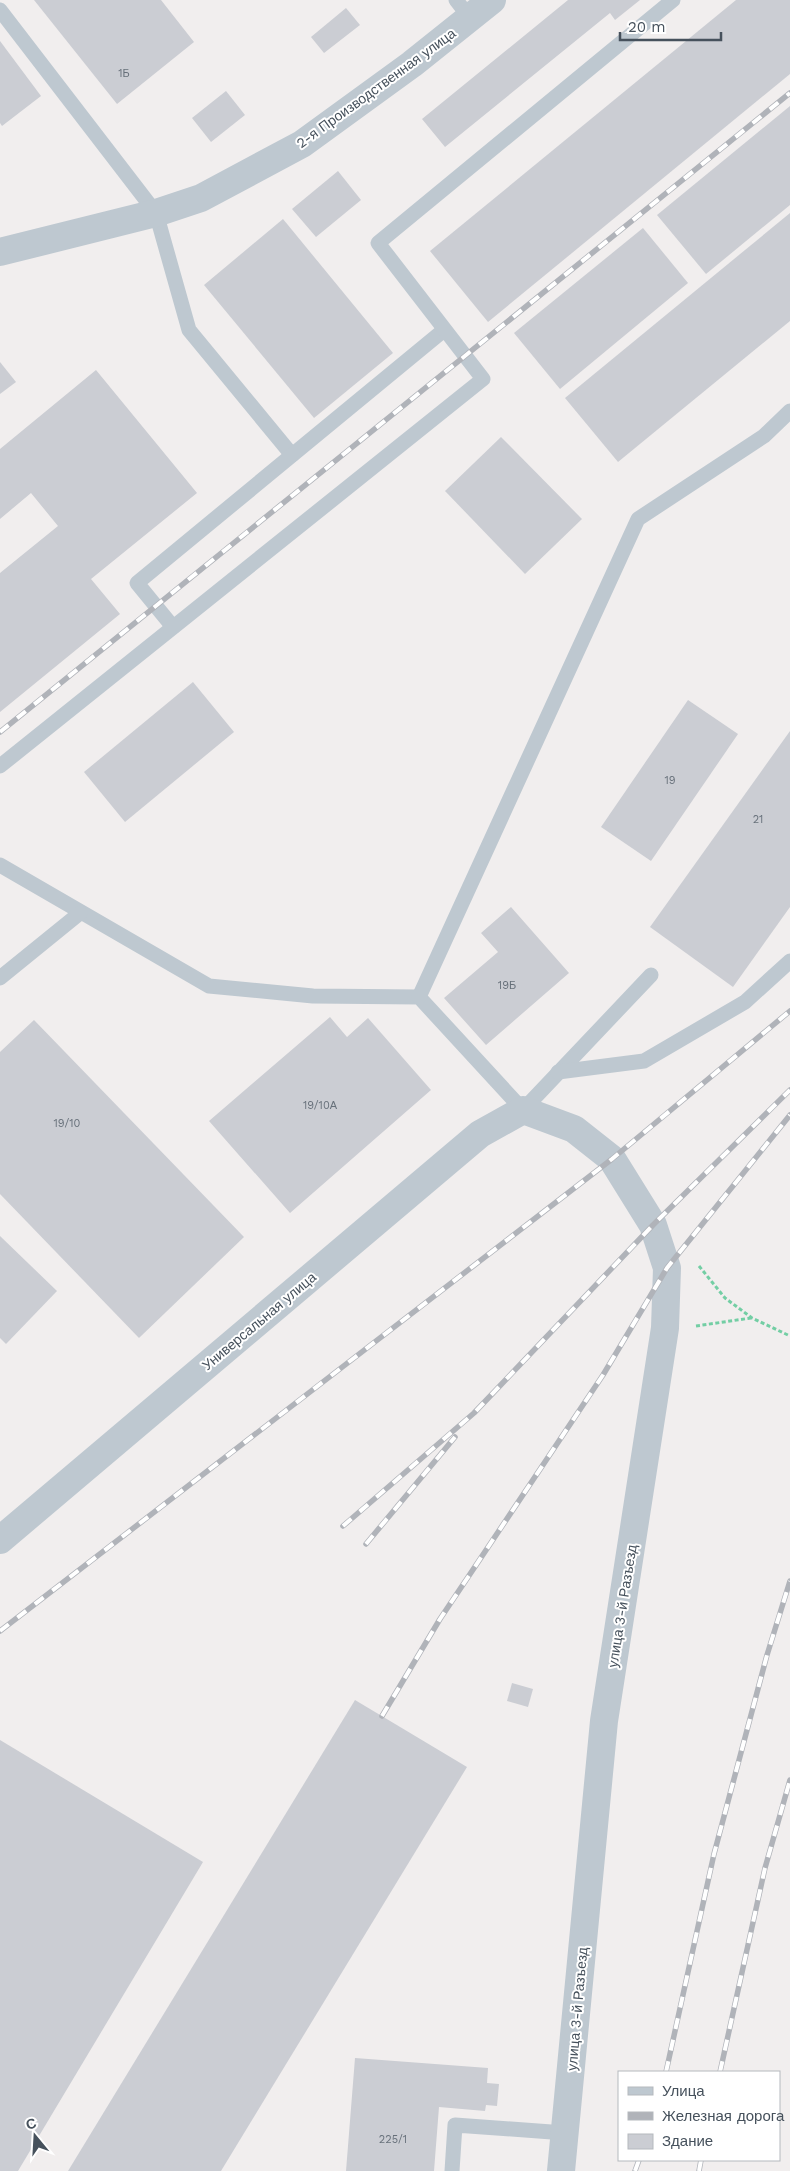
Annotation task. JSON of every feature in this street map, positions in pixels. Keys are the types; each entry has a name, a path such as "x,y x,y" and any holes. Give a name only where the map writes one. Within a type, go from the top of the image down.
{"street":[{"name":"2-я Производственная улица","path":"0,252 156,213 201,198 302,144 412,64 463,9 492,0"},
{"name":"улица 3-й Разъезд","path":"523,1110 574,1129 612,1159 653,1225 667,1268 664,1337 604,1721 561,2171"},
{"name":"Универсальная улица","path":"0,1540 480,1134 523,1110"}],"lane":[{"path":"0,766 483,379 378,243 672,0"},
{"path":"0,10 156,213 189,330 292,455"},
{"path":"173,627 137,582 444,330"},
{"path":"419,997 638,519 764,436 790,411"},
{"path":"0,865 209,986 312,996 419,997 523,1110 651,975"},
{"path":"0,978 80,913"},
{"path":"558,1072 644,1061 745,1002 790,961"},
{"path":"452,2171 456,2125 566,2133"}],"path":[{"path":"664,1337 704,1324 752,1318"}],"building":[{"path":"34,0 161,0 194,42 117,104"},
{"path":"568,0 640,0 615,20 610,13 445,147 422,119"},
{"path":"736,0 790,0 790,74 488,322 430,251"},
{"path":"346,8 360,25 324,53 311,37"},
{"path":"0,41 41,96 2,126 0,123"},
{"path":"226,91 245,115 211,142 192,118"},
{"path":"790,106 790,205 706,274 657,215"},
{"path":"338,171 361,200 316,237 292,209"},
{"path":"790,213 790,321 618,462 565,398"},
{"path":"283,219 393,353 314,418 204,285"},
{"path":"643,228 688,283 560,389 514,333"},
{"path":"0,362 16,382 0,394"},
{"path":"96,370 197,493 91,579 120,614 0,712 0,573 58,526 31,493 0,519 0,449"},
{"path":"501,437 582,519 525,574 445,491"},
{"path":"193,682 234,732 125,822 84,772"},
{"path":"688,700 738,734 651,861 601,827"},
{"path":"790,731 790,907 733,987 650,927"},
{"path":"511,907 569,973 486,1045 444,998 498,952 481,933"},
{"path":"330,1017 347,1037 368,1018 431,1090 290,1213 209,1121"},
{"path":"34,1020 244,1237 139,1338 0,1194 0,1052"},
{"path":"0,1236 57,1291 6,1344 0,1338"},
{"path":"512,1683 533,1689 528,1707 507,1701"},
{"path":"355,1700 467,1767 221,2171 68,2171"},
{"path":"0,1740 203,1862 18,2171 0,2171"},
{"path":"355,2058 488,2068 487,2083 499,2084 497,2106 486,2105 485,2111 439,2107 434,2171 346,2171"}],"railway":[{"path":"0,732 790,93"},
{"path":"0,1631 612,1159 790,1011"},
{"path":"343,1526 474,1413 653,1225 790,1090"},
{"path":"382,1716 440,1619 603,1375 667,1268 790,1115"},
{"path":"366,1544 455,1437"},
{"path":"666,2071 714,1854 767,1655 790,1581"},
{"path":"720,2071 765,1868 790,1780"},
{"path":"635,2171 639,2161"},
{"path":"699,2171 701,2161"}]}
